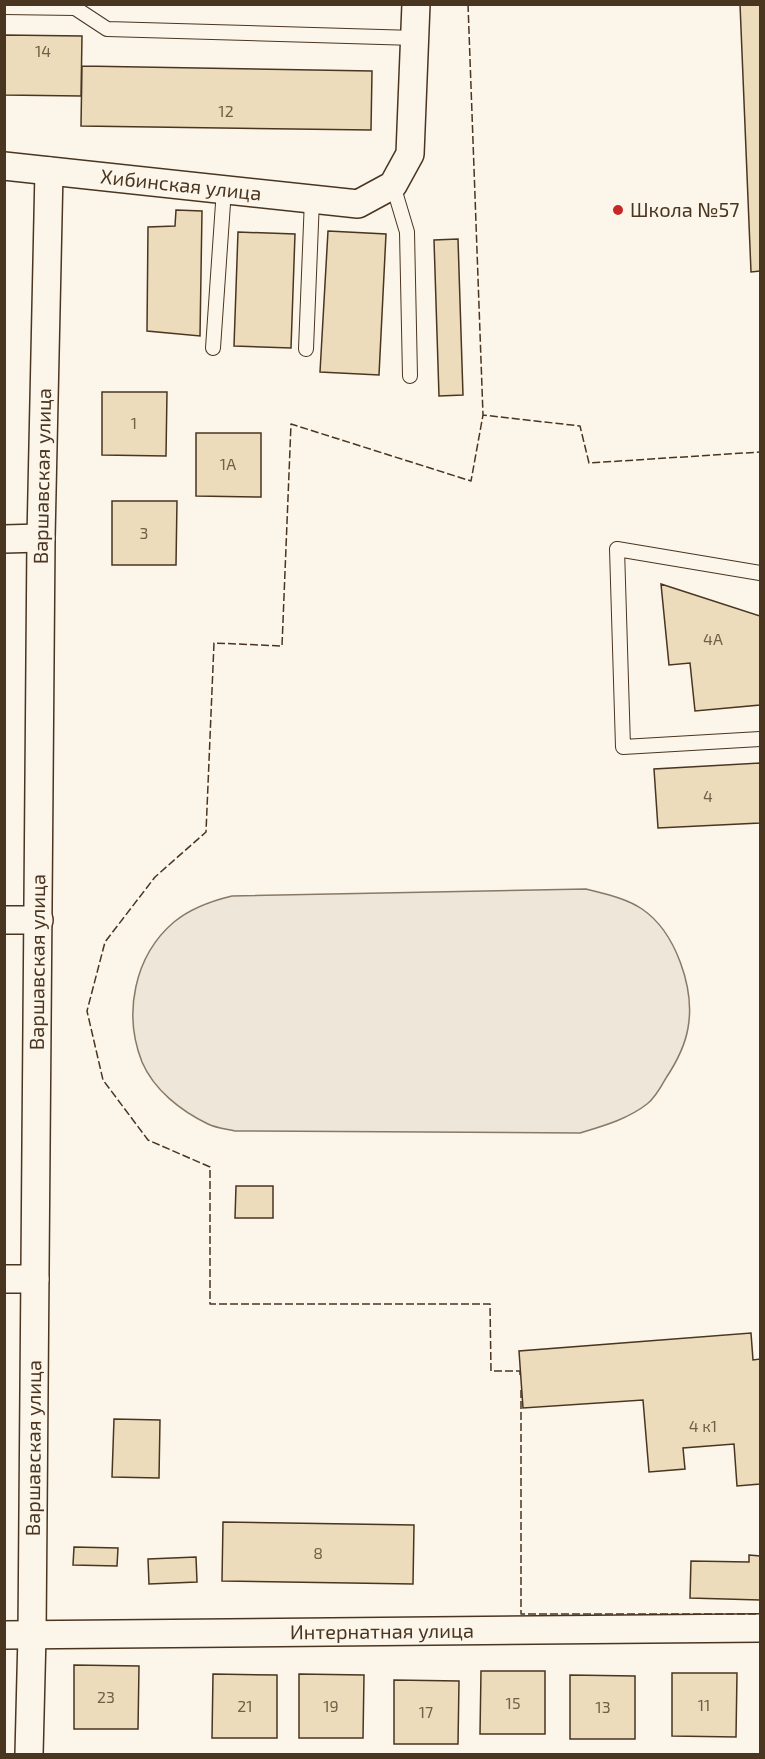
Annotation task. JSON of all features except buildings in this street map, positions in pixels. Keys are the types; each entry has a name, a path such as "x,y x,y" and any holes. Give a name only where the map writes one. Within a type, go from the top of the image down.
{"street":[{"path":"393,185 410,154 416,4"},
{"name":"Хибинская улица","path":"4,166 358,204 393,185"},
{"name":"Варшавская улица","path":"29,1755 32,1635 41,538 49,171"},
{"path":"4,538 41,538"},
{"path":"4,920 39,920"},
{"path":"4,1280 35,1279"},
{"name":"Интернатная улица","path":"4,1635 760,1628"}],"lane":[{"path":"4,7 75,8 107,28 415,38"},
{"path":"393,185 407,232 410,376"},
{"path":"213,348 224,189"},
{"path":"306,349 312,199"},
{"path":"760,573 617,549 623,747 760,739"}],"shaded area":[{"path":"586,889 629,902 654,919 673,946 689,996 687,1035 658,1092 640,1109 615,1122 580,1133 235,1131 211,1125 178,1106 154,1082 142,1062 133,1025 133,1006 141,969 149,951 174,922 194,909 209,903 232,896"}],"fence":[{"path":"468,4 483,415"},
{"path":"520,1375 520,1371 491,1371 490,1304 210,1304 210,1167 148,1140 103,1080 87,1011 105,942 155,877 206,832 214,643 282,646 291,424 471,481 483,415 580,426 589,463 760,452"},
{"path":"521,1390 521,1614 760,1614"}],"place":[{"name":"Школа №57","path":"618,210"}]}
